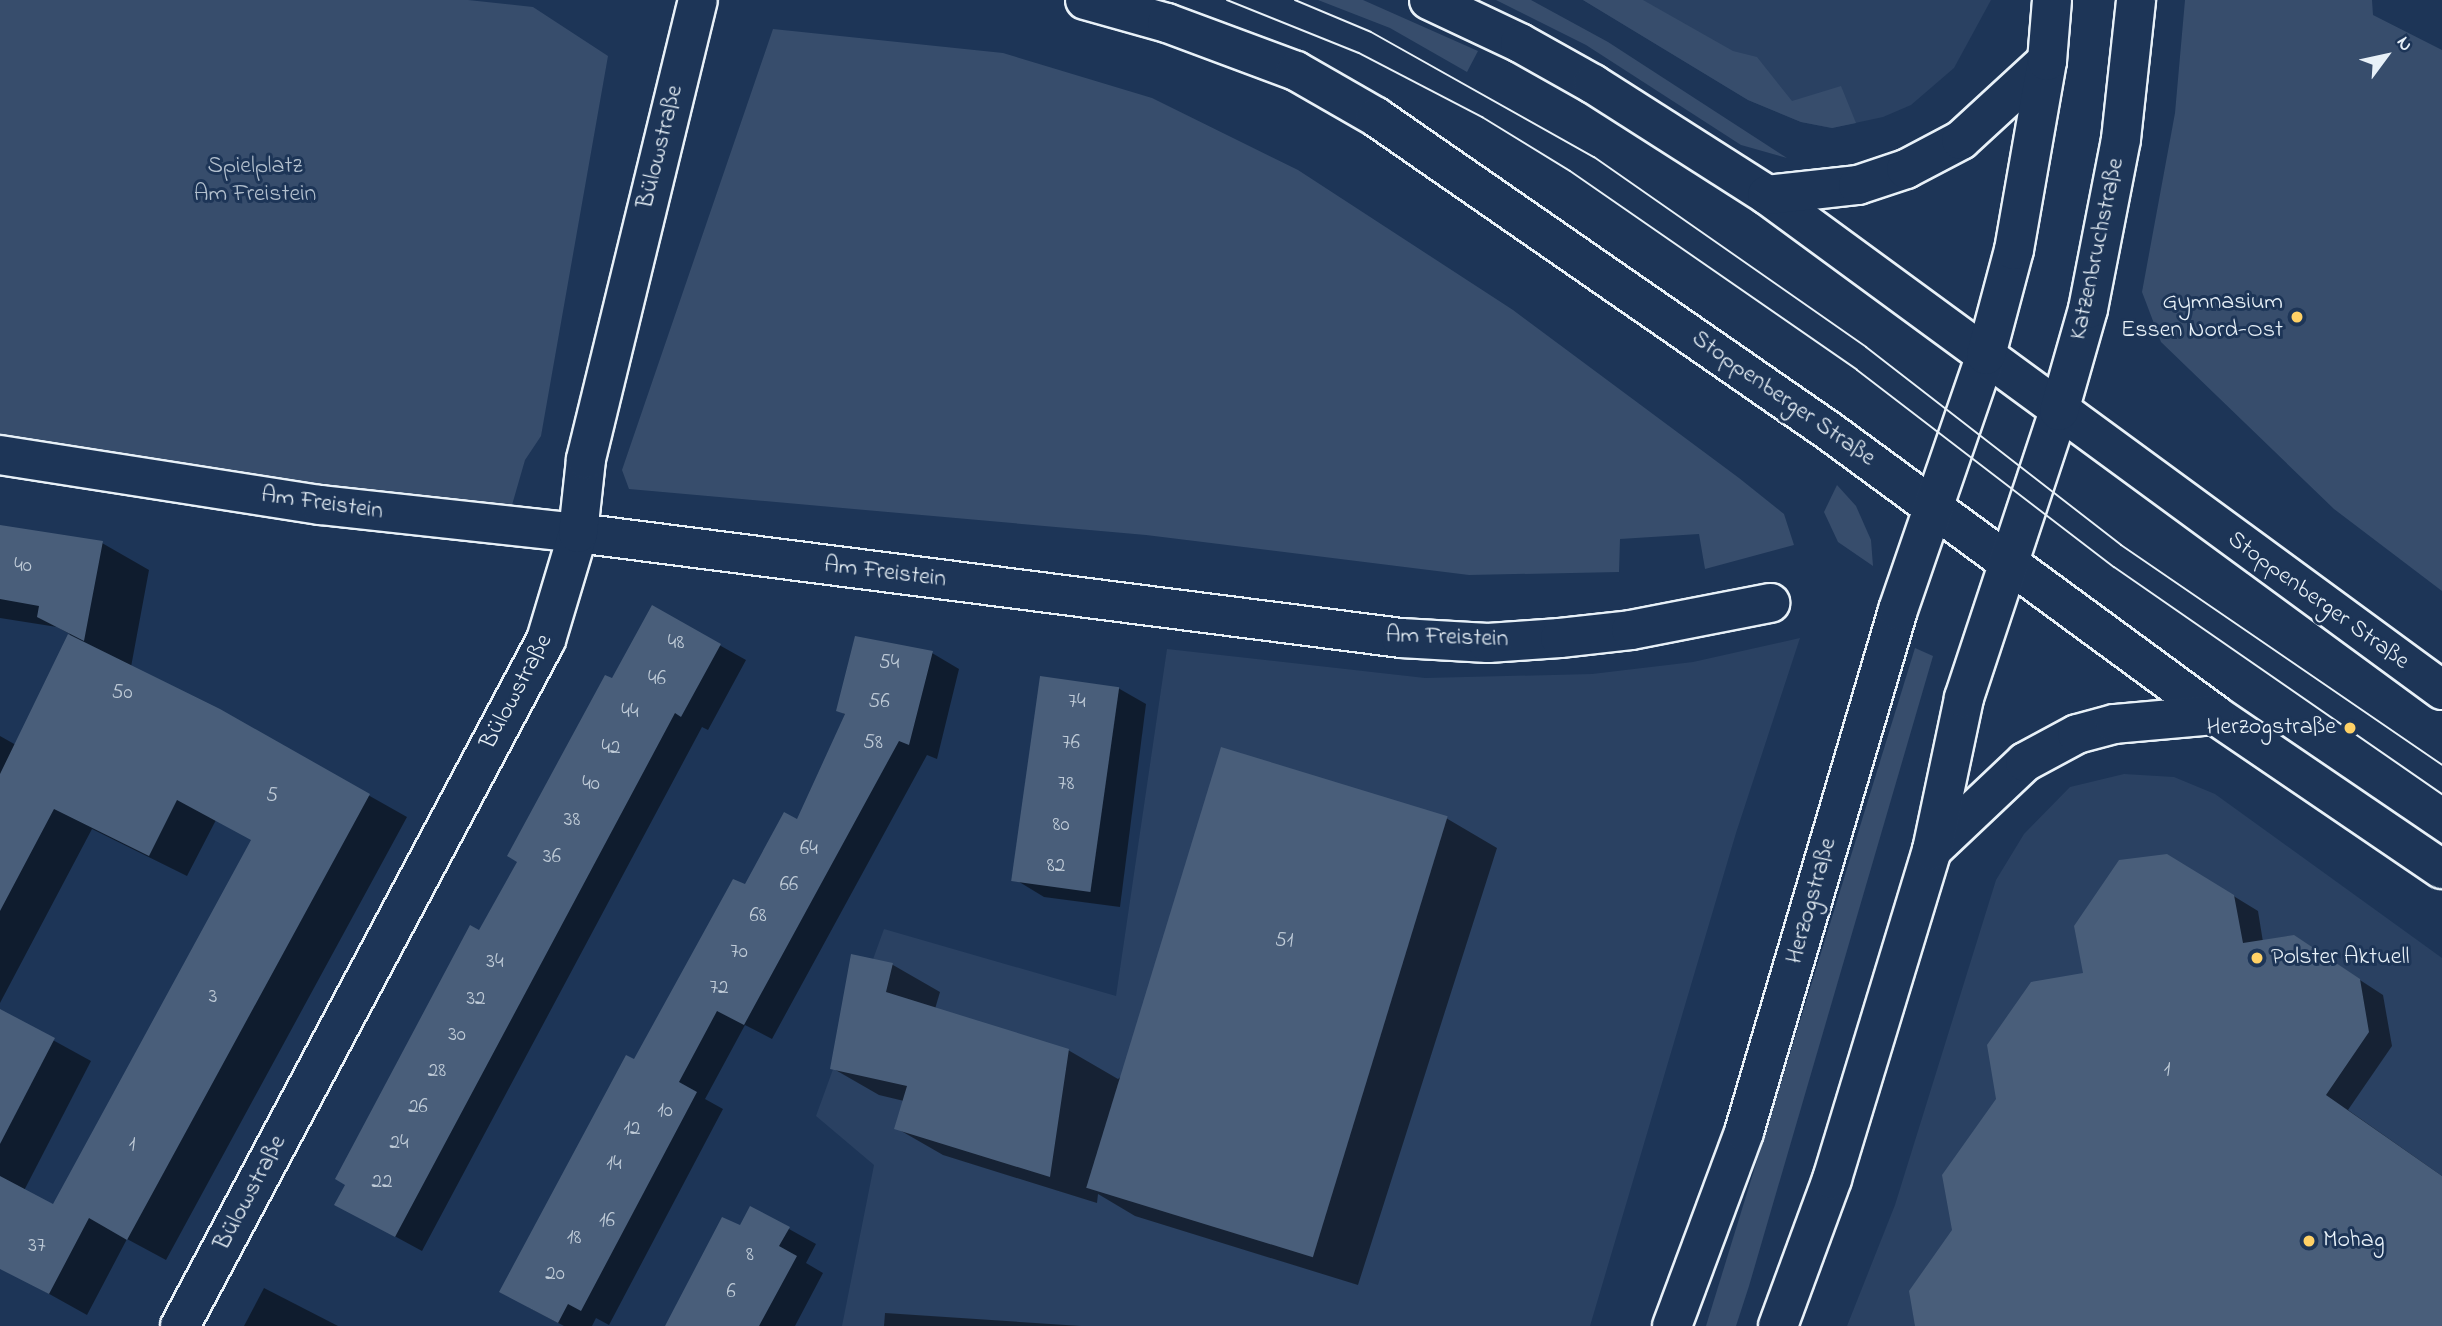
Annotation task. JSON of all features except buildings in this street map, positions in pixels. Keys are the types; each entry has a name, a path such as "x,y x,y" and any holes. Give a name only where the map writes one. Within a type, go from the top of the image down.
{"main road":[{"name":"Bülowstraße","path":"180,1326 546,640 578,533 586,459 698,0"},
{"name":"Stoppenberger Straße","path":"1085,0 1167,23 1296,71 1376,117 1937,507 2216,715 2442,869"},
{"name":"Stoppenberger Straße","path":"1429,0 1520,43 1593,84 1767,195 2442,690"},
{"path":"1986,355 2014,250 2047,61 2052,0"},
{"name":"Katzenbruchstraße","path":"2008,562 2059,411 2088,309 2121,139 2136,0"},
{"path":"1767,195 1858,185 1906,169 1961,140 2047,61"},
{"name":"Herzogstraße","path":"1672,1326 1744,1132 1898,610 1937,507 1986,355"},
{"name":"Am Freistein","path":"0,455 320,505 578,533 1291,625 1451,641 1500,642 1631,630 1770,603"},
{"path":"1779,1326 1832,1179 1932,850 1964,698 2008,562"},
{"path":"1932,850 2025,762 2077,734 2115,724 2216,715"}],"shaded area":[{"path":"1583,0 1991,0 1954,68 1911,105 1883,117 1832,128 1801,122 1748,100"},
{"path":"1800,638 1736,833 1590,1326 842,1326 874,1165 816,1116 884,929 1116,996 1167,649 1425,678 1592,674 1693,662"},
{"path":"2124,774 2174,777 2215,794 2442,958 2442,1326 1847,1326 1895,1205 1996,880 2024,834 2070,787"}],"green space":[{"name":"Spielplatz Am Freistein","path":"0,0 468,0 533,7 608,56 541,436 525,460 508,519 0,450"},
{"path":"1318,0 1363,0 1478,51 1467,72 1390,28"},
{"path":"1496,0 1531,0 1608,42 1787,158 1741,145 1586,45"},
{"path":"1583,0 1643,0 1733,51 1757,57 1792,101 1841,86 1856,123 1832,128 1801,122 1748,100"},
{"name":"Gymnasium Essen Nord-Ost","path":"2185,0 2372,0 2373,15 2442,50 2442,591 2334,509 2161,342 2142,292 2175,113"},
{"path":"773,29 1003,53 1152,98 1298,170 1513,310 1739,478 1784,514 1794,545 1705,569 1699,534 1620,539 1619,572 1469,575 1146,535 629,489 622,470"},
{"path":"1837,485 1856,506 1871,540 1873,566 1838,542 1824,512"},
{"path":"1915,648 1933,656 1749,1286 1736,1326 1706,1326"}],"tram line":[{"path":"1227,0 1359,53 1482,117 1570,171 1857,370 2114,567 2442,794"},
{"path":"1295,0 1371,32 1594,157 1866,347 2121,545 2442,765"}],"place":[{"name":"Gymnasium Essen Nord-Ost","path":"2297,317"},
{"name":"Herzogstraße","path":"2350,728"},
{"name":"Polster Aktuell","path":"2257,958"},
{"name":"Mohag","path":"2309,1241"}]}
